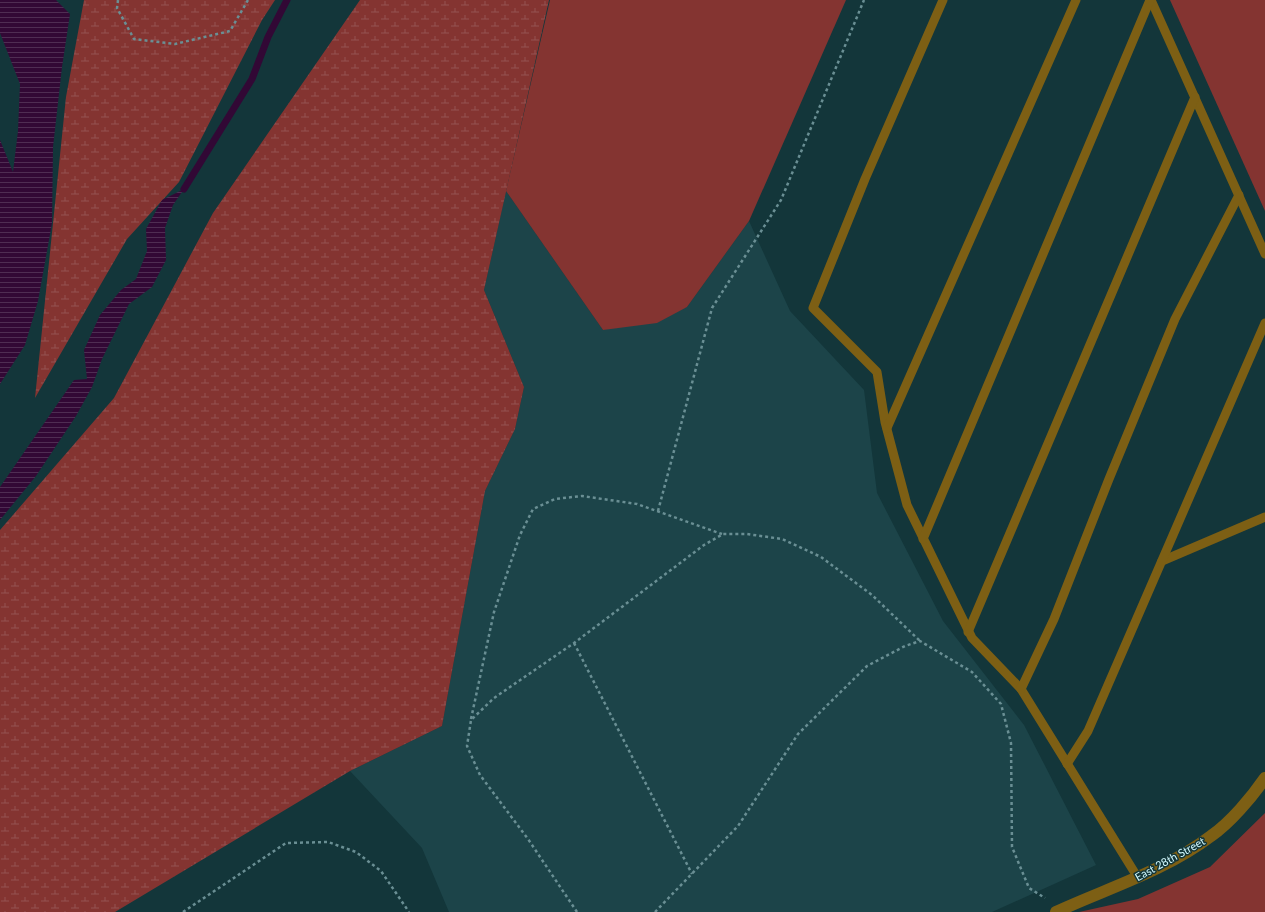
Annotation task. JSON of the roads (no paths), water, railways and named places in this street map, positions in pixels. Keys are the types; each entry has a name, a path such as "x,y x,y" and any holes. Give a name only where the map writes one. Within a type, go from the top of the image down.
{"street":[{"name":"East 28th Street","path":"1059,910 1138,878 1191,850 1213,835 1253,795 1265,778"}],"lane":[{"path":"943,0 865,179 813,308 877,372 887,428 906,506 968,632 1021,689 1138,878"},
{"path":"887,428 1076,0"},
{"path":"923,539 1150,0"},
{"path":"1150,0 1265,254"},
{"path":"968,632 1195,98"},
{"path":"1021,689 1054,619 1109,479 1175,319 1239,196"},
{"path":"1067,764 1088,731 1265,323"},
{"path":"1162,561 1265,517"}],"waterway":[{"path":"184,189 252,79 268,37 287,0"}]}
